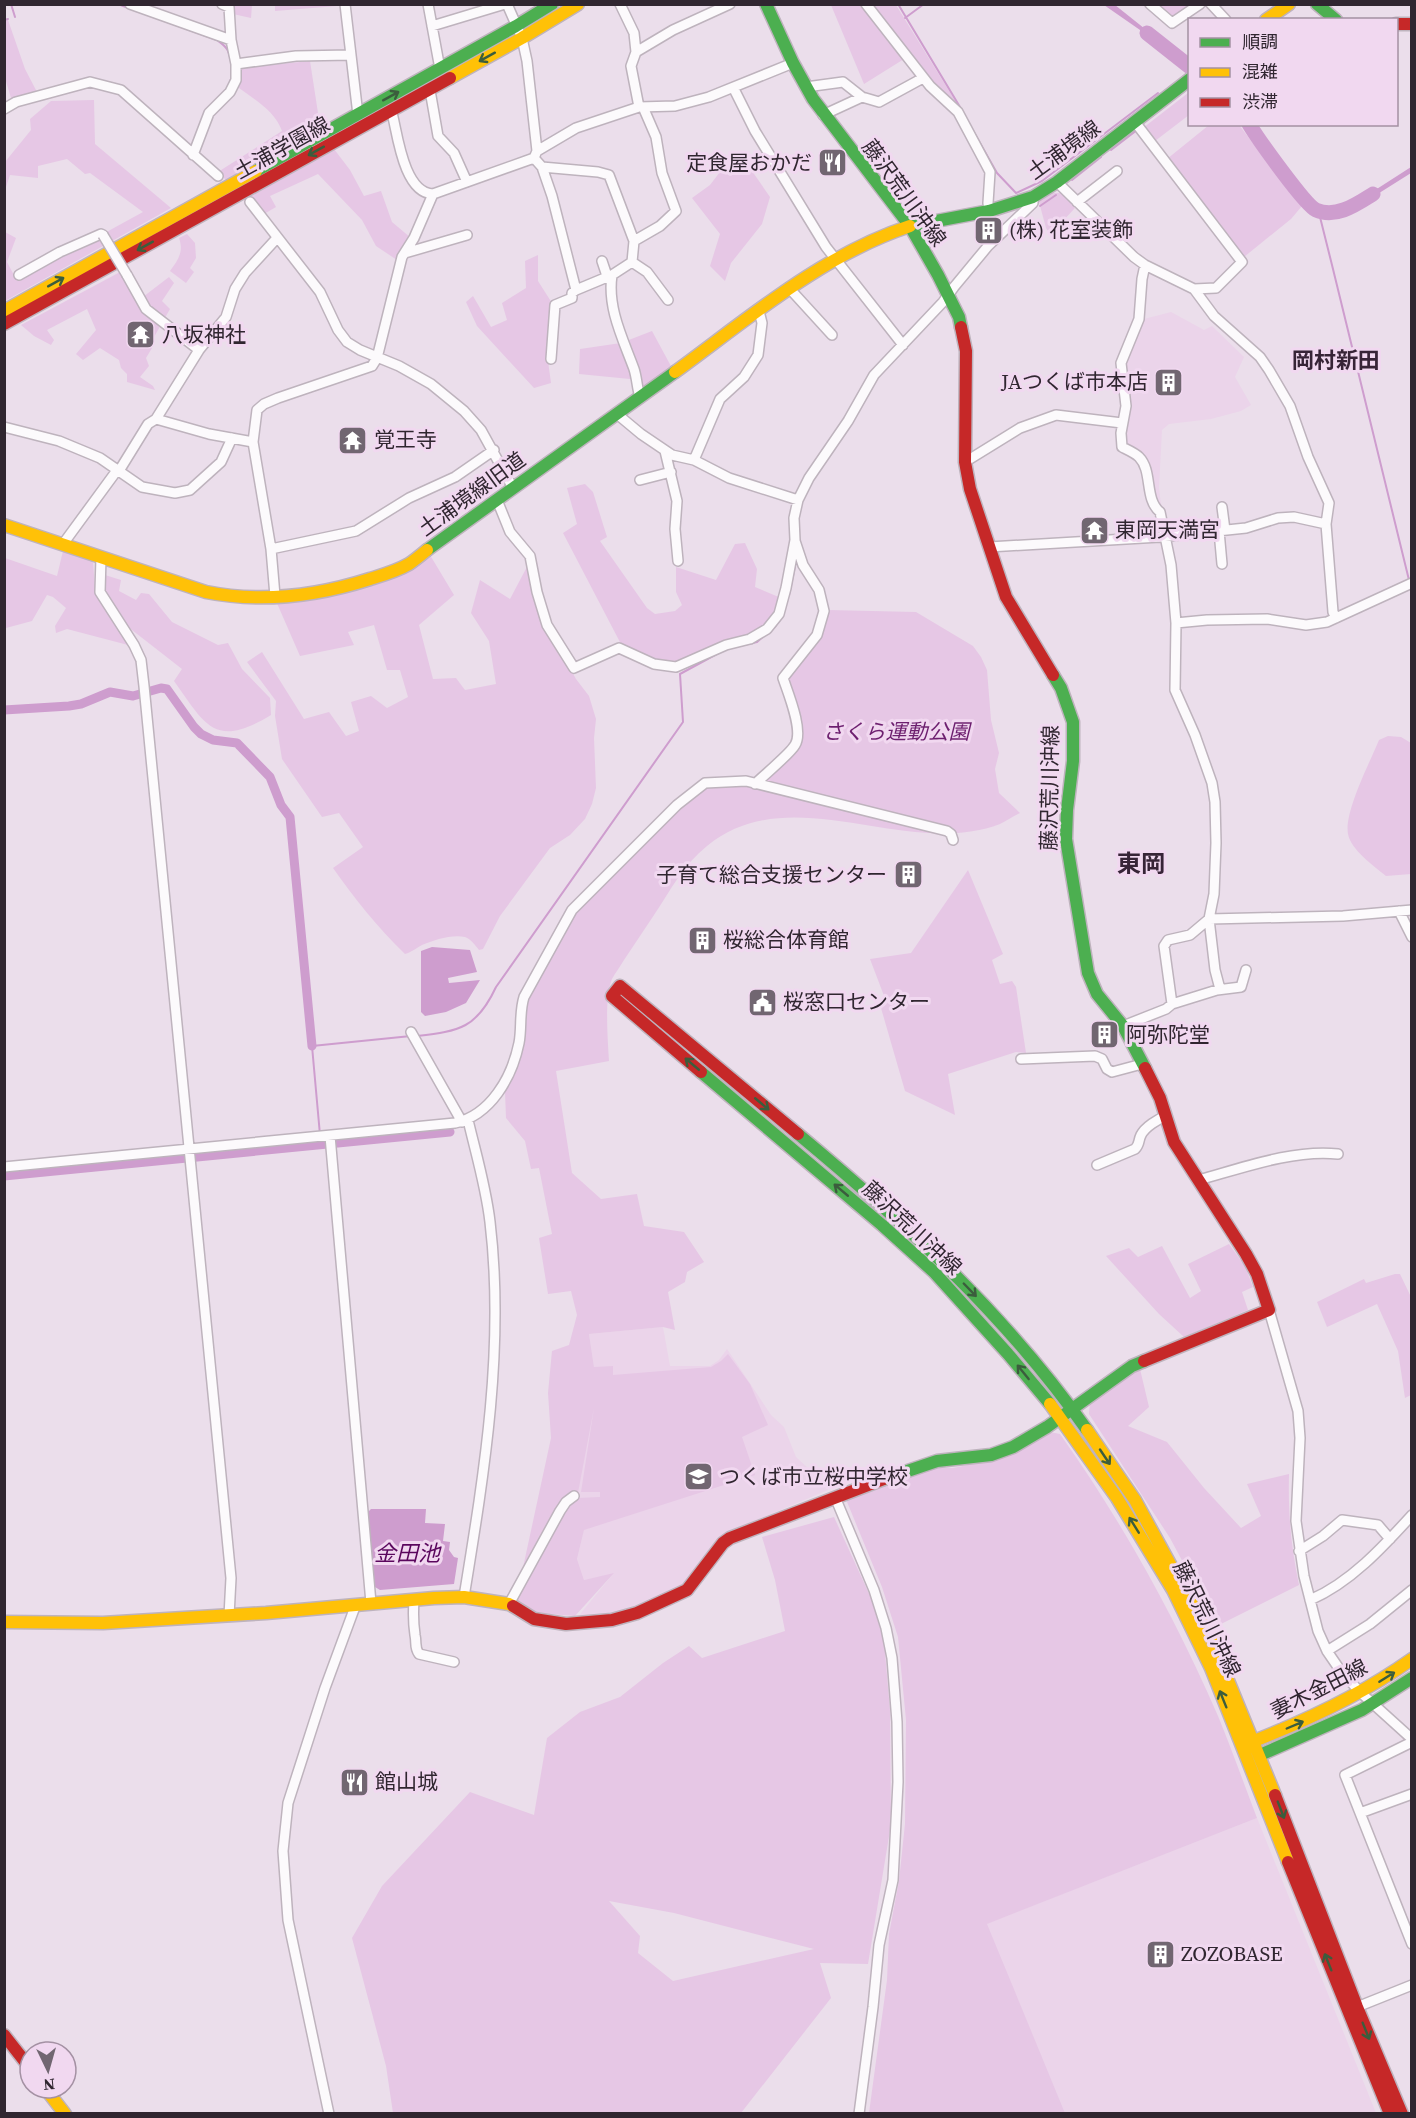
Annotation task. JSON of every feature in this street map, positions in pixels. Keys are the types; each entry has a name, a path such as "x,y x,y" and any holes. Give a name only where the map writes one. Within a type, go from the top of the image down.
{"main road":[{"name":"土浦学園線","path":"4,310 428,90 519,32 552,4"},
{"name":"土浦学園線","path":"4,324 440,69 578,4"},
{"name":"藤沢荒川沖線","path":"766,4 806,87 824,115 910,226 948,294 962,326 966,351 965,462 970,489 1006,597 1068,705 1074,737 1066,825 1068,857 1088,973 1097,994 1123,1026 1160,1098 1174,1142 1257,1274 1269,1310"},
{"path":"1269,18 1288,4"},
{"path":"1317,4 1334,18"},
{"name":"土浦境線","path":"910,226 989,211 1033,197 1187,84"},
{"name":"土浦境線旧道","path":"4,525 218,596 240,598 275,596 341,587 382,576 408,565 640,396 835,259 874,239 910,226"},
{"name":"藤沢荒川沖線","path":"1390,2114 1211,1668 1173,1590 1117,1498 1060,1418 1008,1354 934,1272 874,1217 612,996 620,986 885,1208 944,1263 1019,1341 1072,1409 1135,1500 1211,1639 1260,1755 1357,2007 1402,2114"},
{"path":"4,1622 103,1623 464,1598 509,1604 534,1619 555,1623 595,1622 631,1615 650,1609 687,1590 723,1543 730,1538 902,1472 937,1461 977,1457 1002,1451 1035,1435 1132,1366 1269,1310"},
{"name":"妻木金田線","path":"1245,1753 1254,1741 1316,1716 1394,1672 1412,1659"},
{"name":"妻木金田線","path":"1260,1755 1327,1727 1373,1704 1412,1678"},
{"path":"1245,1753 1260,1755"},
{"path":"4,2035 18,2053"},
{"path":"54,2100 65,2114"}],"street":[{"path":"130,4 231,40"},
{"path":"193,155 209,113 230,92 236,80 229,7 222,4"},
{"path":"345,4 358,115"},
{"path":"428,4 440,69"},
{"path":"432,26 506,4 519,32 527,61 535,155 542,167 552,196 576,290"},
{"path":"620,4 634,33 636,52 631,66 641,107 656,137 662,174 675,211 660,226 634,241"},
{"path":"636,52 674,30 730,4"},
{"path":"866,4 923,78 953,106 982,153 990,172 989,211"},
{"path":"1150,4 1172,23 1200,4"},
{"path":"1210,4 1224,18"},
{"path":"236,64 296,56 351,55"},
{"path":"389,111 393,117 404,167 421,191 425,194 433,194 535,155 576,128 641,107 675,106 734,89 793,63"},
{"path":"806,87 843,82 862,98 875,101 885,100 923,78"},
{"path":"4,109 16,102 90,82 121,90 218,176"},
{"path":"734,89 755,130 835,259 903,345"},
{"path":"428,90 438,136 454,153 467,182"},
{"path":"824,115 862,98"},
{"path":"1135,122 1242,262 1207,296 1203,303"},
{"path":"542,167 609,175 634,241 632,262"},
{"path":"1077,202 1117,171"},
{"path":"1056,182 1145,265 1194,289 1216,288"},
{"path":"275,596 271,549 253,442 257,410 264,404 372,366 377,358 402,257 414,238 433,194"},
{"path":"497,500 510,532 530,556 537,592 548,625 574,668 619,648 654,664 676,667 726,645 750,639 767,629 778,614 786,588 795,540 794,518 798,500 809,478 848,421 874,375 903,345 988,246 1033,203 1033,197"},
{"path":"250,202 320,292 338,330 347,342 409,371 447,396 473,420 494,450 513,488"},
{"path":"19,275 60,252 104,234 146,309 199,350"},
{"path":"405,253 467,235"},
{"path":"63,544 115,473 119,471 148,424 156,419 199,350 226,317 235,289 245,273 277,238"},
{"path":"602,261 610,275 616,320 635,372 640,396"},
{"path":"550,359 555,305 572,298 572,293 576,290 632,262"},
{"path":"632,262 647,272 668,300"},
{"path":"1145,265 1139,319 1121,363 1126,406 1122,423 1122,447 1139,456 1143,463 1154,507 1160,512 1172,565 1176,623 1175,690 1195,735 1212,783 1216,843 1214,894 1209,919 1215,970 1220,989"},
{"path":"790,289 832,335"},
{"path":"1194,289 1214,316 1260,357 1290,406 1308,457 1328,499 1326,524 1333,612 1336,618"},
{"path":"694,460 720,399 744,377 759,355 762,323 759,311"},
{"path":"617,414 672,455 694,460 729,478 798,500"},
{"path":"965,462 1020,428 1056,416 1122,423"},
{"path":"156,419 253,442"},
{"path":"4,427 58,441 100,458 142,487 175,493 190,490 221,462 232,438"},
{"path":"271,549 356,531 409,498 464,472 494,450"},
{"path":"665,451 677,501 675,529 678,561"},
{"path":"640,480 671,472"},
{"path":"1222,507 1222,564"},
{"path":"989,547 1165,537 1246,528 1286,518 1326,524"},
{"path":"754,784 796,745 798,731 783,678 817,634 824,611 819,590 803,565 795,540"},
{"path":"101,557 100,592 141,660 231,1578 230,1616"},
{"path":"1176,623 1267,619 1306,625 1336,618 1408,585"},
{"path":"4,1167 465,1121 491,1100 508,1078 519,1042 520,1012 524,997 572,910 677,805 705,783 746,781 946,831 953,840"},
{"path":"1172,1004 1164,946 1168,940 1190,935 1209,919 1343,916 1412,910"},
{"path":"1399,911 1412,937"},
{"path":"1123,1026 1166,1009 1172,1004 1220,989 1240,987 1246,970"},
{"path":"412,1035 465,1121 485,1185 490,1223 495,1333 489,1422 480,1502 464,1598"},
{"path":"1021,1059 1095,1056 1102,1059 1107,1069 1112,1072 1142,1064"},
{"path":"1097,1165 1135,1149 1139,1144 1141,1134 1166,1116"},
{"path":"324,1136 370,1603"},
{"path":"1198,1180 1274,1160 1320,1152 1338,1154"},
{"path":"1269,1310 1298,1411 1300,1438 1296,1521 1299,1551 1318,1631 1327,1652 1340,1670 1360,1692 1412,1740 1345,1775 1412,1944"},
{"path":"509,1604 560,1511 574,1496"},
{"path":"835,1497 874,1590 886,1628 892,1658 897,1722 898,1782 893,1880 879,1945 868,2054 859,2114"},
{"path":"1310,1600 1335,1586 1358,1569 1412,1515"},
{"path":"1299,1551 1323,1536 1342,1520 1378,1525 1390,1539"},
{"path":"1327,1652 1370,1624 1412,1590"},
{"path":"414,1600 412,1629 416,1634 414,1648 419,1654 454,1662"},
{"path":"329,2114 288,1920 283,1851 291,1793 325,1688 356,1604"},
{"path":"1360,1814 1410,1798"},
{"path":"1357,2007 1412,1985"}],"shaded area":[{"path":"1171,312 1204,330 1212,326 1244,357 1235,377 1251,405 1241,411 1211,419 1169,424 1162,430 1159,488 1161,505 1156,506 1145,459 1125,444 1125,363 1144,319"},
{"name":"つくば市立桜中学校","path":"663,1327 670,1366 710,1366 719,1360 727,1349 771,1415 784,1427 796,1457 823,1482 828,1490 723,1534 682,1585 635,1608 608,1615 579,1618 613,1574 584,1580 577,1559 585,1525 577,1498 595,1374 589,1334"},
{"path":"1257,1818 1376,2113 1065,2113 986,1924"}],"green space":[{"path":"233,5 252,5 251,18 233,14"},
{"path":"275,5 337,6 275,11"},
{"path":"831,5 862,5 904,59 864,84"},
{"path":"871,5 896,5 959,107 933,84"},
{"path":"1154,5 1192,5 1168,17"},
{"path":"8,20 25,69 37,92 11,98 5,78 5,21"},
{"path":"310,61 318,113 322,124 226,180 218,172 282,131 270,112 239,88 239,68"},
{"path":"1188,93 1188,116 1155,141 1143,128"},
{"path":"94,100 95,144 171,208 5,301 5,232 16,238 7,262 17,281 143,212 90,173 85,174 67,159 38,166 38,178 10,175 5,190 5,162 31,130 30,119 51,101"},
{"path":"1208,126 1240,126 1302,206 1291,219 1244,257 1167,159"},
{"path":"334,149 350,170 364,196 381,191 392,222 411,238 397,260 376,246 362,220 318,174 270,196 276,207 264,214 251,196"},
{"path":"743,158 770,197 762,224 731,263 725,281 710,266 720,234 692,198 710,185 723,168"},
{"path":"1051,193 1063,193 1075,208 1061,223 1066,233 1053,240 1046,228 1039,202"},
{"path":"187,234 195,243 196,258 190,268 194,272 186,283 170,271 180,252 179,238"},
{"path":"538,255 538,281 552,303 548,361 551,383 534,388 477,326 466,302 473,296 491,327 507,320 502,303 526,288 525,261"},
{"path":"122,271 139,300 169,277 174,283 162,301 170,309 154,337 138,329 134,333 152,348 146,358 149,366 140,377 155,390 127,382 127,374 121,368 119,360 100,348 83,360 76,354 96,330 87,309 47,330 54,340 51,345 34,336 21,325"},
{"path":"652,331 672,368 643,390 640,380 579,374 580,349 621,343"},
{"path":"585,484 593,492 607,537 600,541 647,608 655,614 675,611 682,605 676,592 676,567 716,580 735,544 745,543 757,569 755,587 781,598 767,627 748,638 684,663 659,662 622,646 563,533 577,524 567,488"},
{"path":"67,550 92,558 95,589 128,645 67,629 56,633 55,626 66,608 47,595 32,621 6,628 5,635 5,558 57,576 63,551"},
{"path":"430,555 454,595 419,625 433,679 456,678 465,690 496,684 489,641 471,613 480,580 510,599 529,563 546,626 576,679 589,696 596,719 594,738 596,788 585,819 570,835 550,848 500,916 483,949 479,950 467,938 454,936 432,941 405,954 385,934 333,868 363,847 339,813 322,817 282,759 275,716 276,701 247,662 262,652 304,719 329,712 346,736 359,731 351,702 371,696 387,708 408,697 400,670 387,670 374,625 348,632 354,645 300,656 276,601"},
{"path":"105,575 121,580 119,591 136,600 141,593 149,594 172,622 218,645 228,643 242,669 270,698 271,715 237,730 224,731 213,728 195,710 174,681 182,669 123,623 105,590"},
{"name":"さくら運動公園","path":"828,610 916,612 973,646 987,670 991,720 999,753 995,769 999,793 1020,813 1000,824 964,832 927,833 812,818 775,819 740,827 707,846 691,861 613,977 607,1007 609,1061 556,1071 572,1173 601,1199 637,1194 644,1226 684,1232 704,1262 687,1272 685,1282 668,1292 675,1330 663,1327 589,1334 594,1367 613,1366 613,1375 711,1367 728,1354 750,1384 768,1425 742,1437 755,1475 584,1530 577,1559 584,1580 614,1573 575,1616 536,1613 516,1600 551,1438 548,1393 552,1351 569,1345 577,1315 571,1291 548,1294 539,1238 552,1234 539,1168 531,1169 525,1141 506,1118 505,1092 523,1037 523,1007 577,910 702,788 755,782 801,734 802,725 787,678 812,646 826,620","holes":["594,1408 581,1492 600,1492 600,1497 577,1498"]},
{"path":"1388,736 1401,737 1411,743 1411,874 1386,876 1354,846 1348,834 1348,825 1354,800 1379,740"},
{"path":"968,870 1003,954 992,960 1000,984 1012,981 1016,987 1026,1053 1016,1052 948,1074 955,1115 905,1091 881,1008 886,1001 870,959 911,953"},
{"path":"1229,1244 1245,1266 1253,1287 1242,1292 1248,1310 1184,1337 1159,1314 1106,1256 1129,1248 1138,1257 1162,1246 1190,1298 1201,1291 1188,1264"},
{"path":"1400,1274 1411,1297 1411,1395 1405,1398 1398,1351 1377,1304 1327,1327 1317,1302 1364,1279 1366,1283"},
{"path":"1140,1369 1149,1407 1128,1426 1167,1442 1204,1488 1241,1528 1261,1516 1247,1484 1289,1474 1291,1530 1299,1585 1217,1626 1170,1538 1089,1414 1090,1401 1128,1374"},
{"path":"1050,1432 1060,1434 1083,1468 1126,1536 1166,1607 1218,1716 1257,1818 987,1924 1065,2113 869,2113 887,1980 889,1934 899,1881 905,1824 906,1720 898,1637 882,1587 845,1497 934,1468 953,1468 987,1461 1020,1450"},
{"path":"834,1517 871,1598 884,1641 890,1710 891,1824 868,1964 820,1963 831,1998 741,2113 393,2113 386,2066 352,1938 382,1886 470,1792 534,1815 547,1738 580,1712 620,1697 689,1646 702,1658 785,1631 775,1580 762,1537","holes":["609,1901 674,1913 814,1949 673,1981 638,1953 640,1936"]}],"water":[{"path":"1104,5 1115,5 1188,63"},
{"path":"1411,167 1411,173 1357,207 1355,203"},
{"path":"432,947 470,950 477,972 448,978 449,983 480,980 466,1003 446,1012 425,1016 421,1012 421,951"},
{"name":"金田池","path":"371,1509 426,1509 425,1523 445,1524 443,1541 450,1542 449,1550 454,1557 458,1558 454,1584 380,1590 375,1587 367,1513"}],"waterway":[{"path":"11,4 15,17"},
{"path":"118,4 131,9"},
{"path":"898,4 960,107"},
{"path":"905,18 924,4"},
{"path":"137,11 222,43 228,51 231,64 232,74 228,86"},
{"path":"4,20 8,19"},
{"path":"1147,33 1188,65"},
{"path":"968,122 997,173 1016,193 1042,181 1158,93"},
{"path":"1250,126 1292,185 1316,210 1339,212 1373,194"},
{"path":"1111,150 1137,130"},
{"path":"1072,180 1101,157"},
{"path":"1040,206 1056,195"},
{"path":"1315,210 1320,217 1409,580"},
{"path":"789,595 795,566"},
{"path":"774,628 781,618"},
{"path":"417,1036 456,1029 466,1025 482,1011 496,987 683,722 680,674 726,649 757,642 765,635"},
{"path":"4,710 69,706 81,704 110,692 133,696 161,688 167,689 201,734 213,740 237,743 270,777 281,805 290,817 312,1046"},
{"path":"320,1135 312,1046 411,1036"},
{"path":"4,1176 450,1132"}],"traffic: fast":[{"path":"256,171 552,4"},
{"path":"766,4 793,63 813,99 910,226 938,275 959,317 961,327"},
{"path":"1317,4 1334,18"},
{"path":"910,226 989,211 1033,197 1057,182 1188,81"},
{"path":"427,550 675,372"},
{"path":"1053,675 1061,688 1073,722 1073,761 1066,839 1088,973 1097,994 1123,1026 1145,1068"},
{"path":"701,1072 934,1272 1050,1404"},
{"path":"798,1134 877,1202 953,1273 1023,1348 1087,1430"},
{"path":"884,1479 937,1461 991,1455 1013,1447 1047,1427 1132,1366 1144,1361"},
{"path":"1260,1755 1362,1710 1412,1678"}],"traffic: slow":[{"path":"450,78 578,4"},
{"path":"1269,18 1289,4"},
{"path":"4,311 256,171"},
{"path":"675,372 816,271 878,238 910,226"},
{"path":"4,525 206,592 247,597 289,596 350,585 400,569 427,550"},
{"path":"1050,1404 1117,1498 1173,1590 1211,1668 1288,1862"},
{"path":"1087,1430 1135,1500 1211,1639 1275,1795"},
{"path":"4,1622 103,1623 464,1597 513,1606"},
{"path":"1250,1747 1254,1741 1316,1715 1355,1695 1412,1659"},
{"path":"54,2100 65,2114"}],"traffic: jam":[{"path":"1398,24 1412,24"},
{"path":"4,324 450,78"},
{"path":"961,327 966,351 965,462 970,489 1006,597 1053,675"},
{"path":"701,1072 612,996 620,986 798,1134"},
{"path":"1144,1361 1269,1310 1257,1274 1246,1254 1174,1142 1160,1098 1145,1068"},
{"path":"513,1606 534,1619 566,1624 612,1620 637,1613 687,1590 723,1543 730,1538 884,1479"},
{"path":"1275,1795 1357,2007 1402,2114"},
{"path":"1288,1862 1390,2114"},
{"path":"4,2035 18,2053"}],"place":[{"name":"定食屋おかだ","path":"833,163"},
{"name":"(株) 花室装飾","path":"988,230"},
{"name":"八坂神社","path":"141,335"},
{"name":"JAつくば市本店","path":"1169,382"},
{"name":"覚王寺","path":"353,440"},
{"name":"東岡天満宮","path":"1094,530"},
{"name":"子育て総合支援センター","path":"908,875"},
{"name":"桜総合体育館","path":"702,940"},
{"name":"桜窓口センター","path":"762,1002"},
{"name":"阿弥陀堂","path":"1105,1035"},
{"name":"つくば市立桜中学校","path":"698,1477"},
{"name":"館山城","path":"354,1782"},
{"name":"ZOZOBASE","path":"1160,1954"}],"district":[{"name":"岡村新田","path":"1336,360"},
{"name":"東岡","path":"1141,864"}]}
